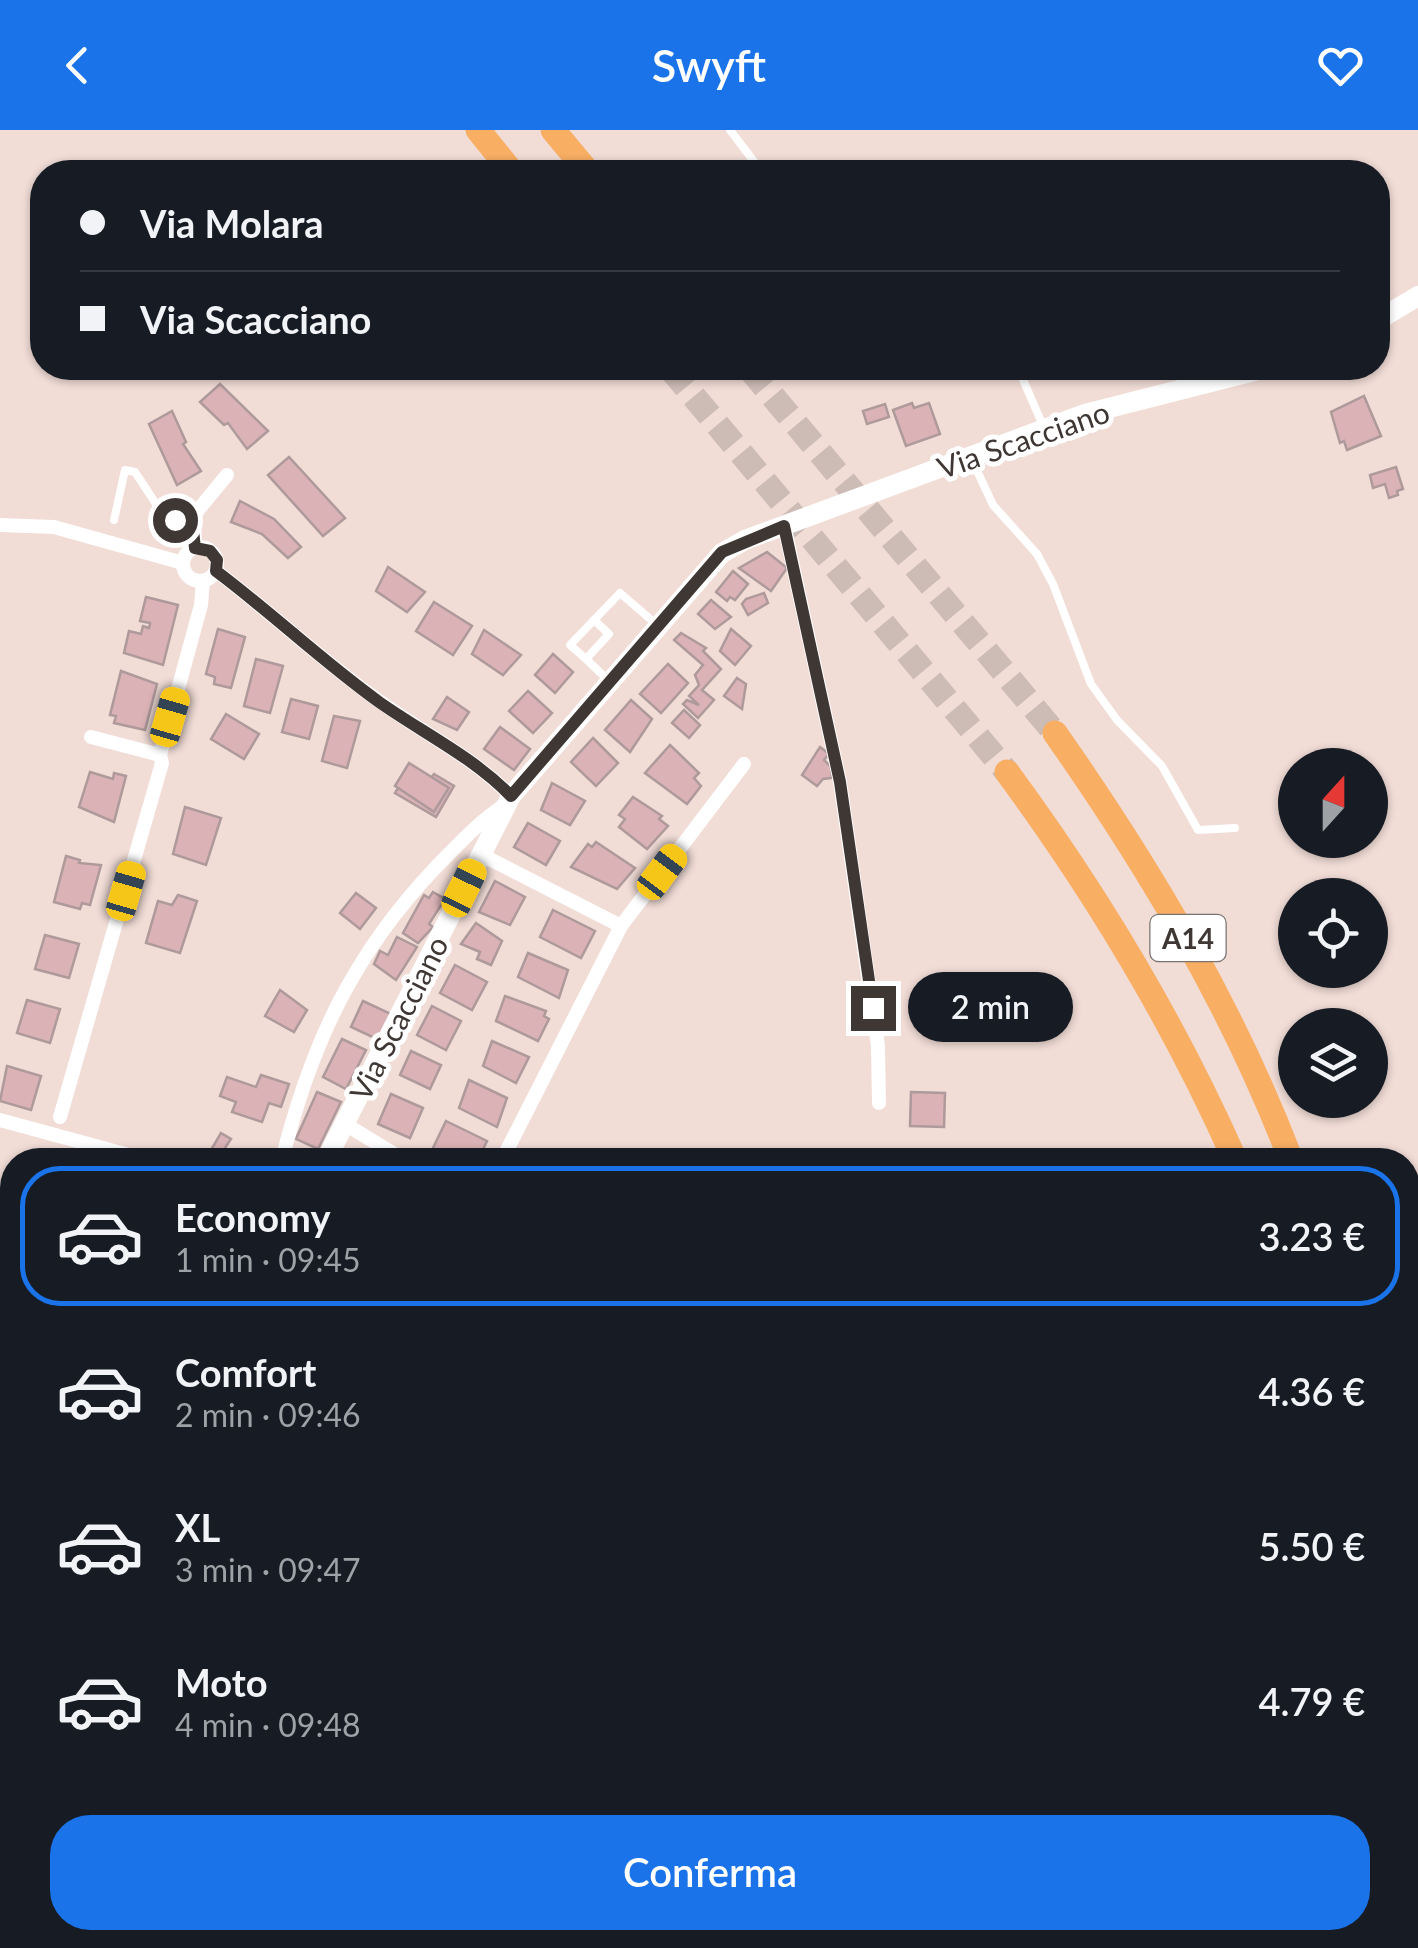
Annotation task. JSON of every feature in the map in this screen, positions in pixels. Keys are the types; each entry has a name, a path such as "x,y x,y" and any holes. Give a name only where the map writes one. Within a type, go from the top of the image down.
{"highway":[{"path":"478,130 502,160"},
{"path":"553,130 578,160"},
{"name":"A14","path":"1055,732 1112,815 1213,982 1285,1148"},
{"name":"A14","path":"1007,772 1112,924 1230,1148"}],"street":[{"path":"1390,313 1418,296"},
{"name":"Via Scacciano","path":"332,1148 508,800 722,552 1044,429 1222,380"},
{"path":"183,562 195,548 192,522 227,475"},
{"path":"0,525 54,527 101,538 145,556 183,562"},
{"path":"784,526 840,782 878,1046 879,1104"},
{"path":"195,548 214,555 216,571 290,634 380,702 489,774 508,800 481,820 408,896 353,972 306,1073 285,1148"},
{"path":"183,562 188,577 203,581"},
{"path":"60,1117 162,763 160,754 201,605 203,581 216,571"},
{"path":"91,737 160,754"},
{"path":"508,1148 621,926 744,764"},
{"path":"480,854 621,926"},
{"path":"0,1120 103,1148"},
{"path":"345,1124 384,1148"}],"lane":[{"path":"730,130 753,160"},
{"path":"1023,380 1044,429"},
{"path":"970,456 993,505 1036,554 1053,584 1100,696 1162,766 1198,830 1235,828"},
{"path":"114,520 125,470 135,472 160,510 175,520 192,522"},
{"path":"608,680 570,645 620,593 656,624"},
{"path":"586,659 609,634 594,620"}],"building":[{"path":"220,384 268,431 247,449 228,423 224,425 200,402"},
{"path":"1364,396 1381,436 1347,450 1344,441 1340,443 1331,412"},
{"path":"912,403 914,408 929,403 940,434 906,446 893,410"},
{"path":"885,404 889,417 867,424 863,411"},
{"path":"172,411 186,442 183,444 201,471 177,485 149,424"},
{"path":"289,457 345,518 323,536 268,475"},
{"path":"1396,467 1403,489 1389,498 1385,484 1373,488 1370,475"},
{"path":"240,501 274,519 301,547 288,558 262,534 231,522"},
{"path":"767,552 787,568 771,591 739,568"},
{"path":"388,567 425,592 407,612 376,591"},
{"path":"733,571 748,584 735,600 730,597 727,601 716,592"},
{"path":"764,593 768,603 748,615 742,604"},
{"path":"146,597 178,605 163,665 124,653 129,631 141,634 143,626 149,628 150,623 140,621"},
{"path":"711,600 731,617 715,629 698,614"},
{"path":"434,602 472,626 453,655 416,631"},
{"path":"218,629 245,637 231,688 214,684 215,677 206,674"},
{"path":"731,629 751,646 735,665 720,651"},
{"path":"484,630 521,655 503,675 472,654"},
{"path":"681,633 706,648 703,651 721,669 702,690 714,700 698,718 683,704 687,700 699,705 689,696 699,685 695,675 703,665 674,640"},
{"path":"553,654 573,672 555,693 535,675"},
{"path":"256,659 283,666 270,713 244,706"},
{"path":"668,664 688,683 661,713 640,694"},
{"path":"121,671 157,684 145,730 114,723 116,716 110,715"},
{"path":"737,678 746,684 742,709 724,696"},
{"path":"528,691 552,713 533,733 509,711"},
{"path":"447,697 469,712 457,730 433,719"},
{"path":"291,699 318,706 309,739 282,732"},
{"path":"631,700 652,719 630,752 605,730"},
{"path":"684,710 700,725 689,738 672,723"},
{"path":"226,714 259,734 244,759 211,739"},
{"path":"334,716 360,721 347,768 322,761"},
{"path":"500,727 530,749 514,770 484,749"},
{"path":"593,738 618,763 596,786 571,762"},
{"path":"670,745 699,773 694,778 701,786 687,804 645,773"},
{"path":"820,747 829,754 824,760 831,767 832,778 823,779 817,786 802,775"},
{"path":"409,763 449,788 434,812 395,786"},
{"path":"90,772 113,779 114,773 126,776 114,822 79,807"},
{"path":"434,774 454,786 436,817 395,793 398,788 434,812 449,788 432,777"},
{"path":"552,783 585,801 570,825 541,810"},
{"path":"633,797 662,816 659,819 668,826 647,849 619,827 625,819 619,815"},
{"path":"185,807 221,818 206,865 173,854"},
{"path":"528,823 560,841 546,865 514,847"},
{"path":"596,842 635,868 617,889 571,867 588,844 592,847"},
{"path":"66,856 80,860 79,863 101,865 90,905 82,903 80,909 54,902"},
{"path":"495,881 525,897 510,925 479,912"},
{"path":"433,892 445,899 429,924 433,927 418,943 403,933 424,895 429,898"},
{"path":"356,893 376,908 360,929 340,913"},
{"path":"178,895 197,901 180,953 146,943 158,901 172,905"},
{"path":"553,910 595,931 581,958 540,937"},
{"path":"476,923 502,941 491,965 477,959 480,952 461,944"},
{"path":"45,935 79,944 69,978 35,969"},
{"path":"397,937 417,947 396,980 374,964 380,951 388,955"},
{"path":"528,953 568,970 559,998 518,977"},
{"path":"455,965 487,982 472,1010 440,993"},
{"path":"280,990 307,1010 294,1032 265,1016"},
{"path":"505,996 546,1011 544,1016 549,1019 538,1041 496,1021"},
{"path":"27,1000 60,1009 50,1043 17,1033"},
{"path":"363,1001 391,1014 379,1040 351,1027"},
{"path":"432,1006 461,1021 446,1050 417,1035"},
{"path":"342,1039 366,1050 346,1089 323,1077"},
{"path":"492,1041 529,1057 516,1083 483,1066"},
{"path":"411,1051 441,1065 430,1089 400,1075"},
{"path":"7,1066 41,1076 31,1110 0,1101"},
{"path":"261,1075 289,1084 281,1107 269,1103 262,1122 232,1112 236,1102 220,1096 227,1077 256,1087"},
{"path":"469,1080 507,1098 497,1127 459,1108"},
{"path":"317,1092 341,1102 318,1148 296,1139"},
{"path":"911,1092 945,1093 944,1127 910,1126"},
{"path":"391,1094 423,1108 410,1138 378,1124"},
{"path":"446,1121 487,1141 484,1148 433,1148"},
{"path":"221,1133 231,1139 225,1148 212,1148"}],"tunnel":[{"path":"680,380 1007,772"},
{"path":"759,380 1055,733"}],"route":[{"path":"175,520 192,522 195,548 210,551 217,560 216,571 276,622 380,702 489,774 511,796 722,552 784,526 840,782 873,1008"}]}
